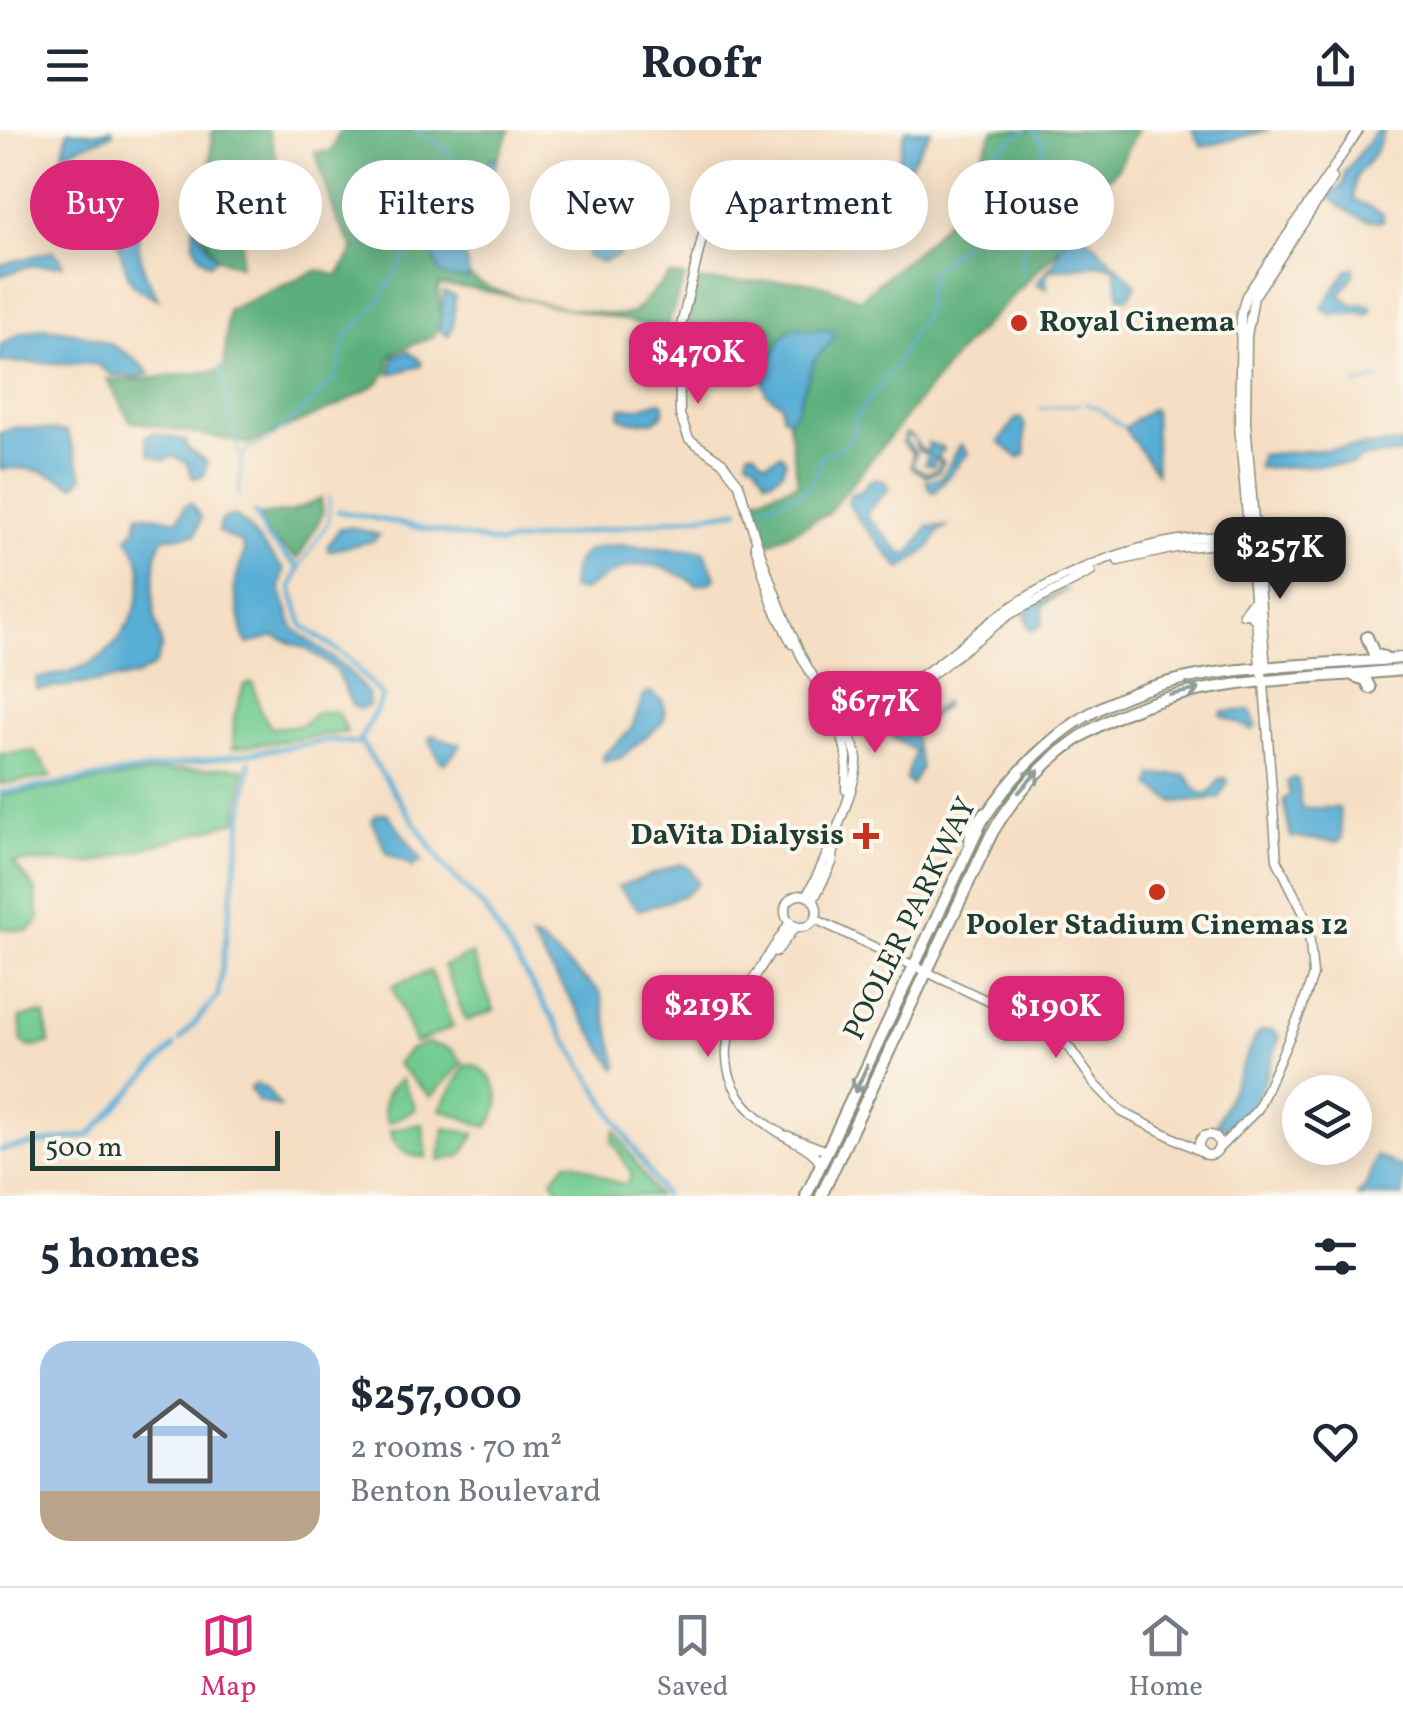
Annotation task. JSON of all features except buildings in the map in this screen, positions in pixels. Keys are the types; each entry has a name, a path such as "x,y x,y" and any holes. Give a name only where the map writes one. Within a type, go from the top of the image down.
{"main road":[{"path":"1353,662 1365,654 1368,637 1374,654 1400,664"},
{"path":"1262,665 1400,664"},
{"path":"1305,679 1400,664"},
{"path":"1348,675 1366,680 1372,689 1376,679 1400,664"},
{"name":"POOLER PARKWAY","path":"819,1196 963,893 974,882 977,863 1012,801 1037,772 1109,718 1147,702 1205,688 1348,675 1400,664"},
{"name":"POOLER PARKWAY","path":"806,1196 969,847 998,797 1024,765 1076,716 1170,681 1180,668 1188,673 1238,671 1262,665"},
{"path":"1072,742 1080,729 1076,716"},
{"path":"961,864 964,875 974,882"},
{"path":"819,1196 834,1164 827,1150"}],"street":[{"path":"1262,665 1239,425 1241,313 1246,296 1359,130"},
{"path":"700,250 680,334 680,415 689,439 722,462 739,484 799,652 850,736 857,760 856,776 810,898"},
{"path":"836,718 921,683 1009,615 1082,576 1156,551 1216,541 1252,540"},
{"path":"815,920 1007,1010 1075,1053 1095,1084 1118,1108 1202,1152 1212,1154 1218,1149 1262,1101 1309,992 1312,975 1308,922 1277,860 1252,540"},
{"path":"1252,569 1251,605 1244,614 1250,614 1256,621"},
{"path":"793,897 810,898 817,910 815,920 806,926 792,924 785,915 787,903 793,897"},
{"path":"792,924 733,1014 727,1033 726,1060 731,1081 746,1107 763,1123 814,1152 820,1165"},
{"path":"1181,1142 1236,1133"},
{"path":"784,1135 827,1150"},
{"path":"1214,1137 1218,1149"},
{"path":"1202,1138 1202,1152"}],"green space":[{"path":"212,130 268,130 277,160 211,160"},
{"path":"340,130 510,130 497,160 342,160 342,229 322,174 322,160 318,160 315,152 331,152"},
{"path":"994,130 1138,130 1114,172 1114,160 980,160"},
{"path":"948,218 948,250 1058,250 961,349 827,514 770,543 750,500 798,483 788,420 799,402 811,366 833,331 818,328 811,332 794,327 782,337 770,361 685,360 685,323 699,280 805,282 860,299 917,250 928,250 928,240"},
{"path":"212,250 242,250 240,266 216,258"},
{"path":"353,250 445,250 466,279 469,275 497,290 536,302 438,285 441,318 434,336 395,352 388,372 377,384 342,404 249,444 130,421 107,379 127,381 224,370 228,310 318,270 338,276"},
{"path":"669,275 685,277 666,329 567,308 606,314 633,313"},
{"path":"321,499 323,514 298,559 270,538 258,516 290,512"},
{"path":"253,683 260,710 271,728 301,725 318,712 336,711 347,732 233,748 234,717 244,685"},
{"path":"34,751 52,777 0,784 0,754"},
{"path":"244,769 237,821 95,863 13,862 35,889 39,920 29,931 0,928 0,796 163,771"},
{"path":"472,954 494,1010 466,1021 444,966"},
{"path":"430,971 453,1027 415,1043 392,986"},
{"path":"45,1015 49,1044 31,1047 22,1043 20,1018"},
{"path":"427,1043 451,1049 463,1063 431,1097 397,1064 409,1050"},
{"path":"471,1064 488,1076 497,1091 497,1109 487,1127 440,1109 466,1065"},
{"path":"401,1079 416,1109 388,1123 385,1098"},
{"path":"421,1124 427,1157 403,1151 390,1130"},
{"path":"445,1128 475,1134 461,1156 439,1161"},
{"path":"615,1130 657,1196 564,1196 552,1180 566,1162 627,1184 632,1174 612,1141"}],"water":[{"path":"68,130 112,130 113,134 63,153"},
{"path":"906,130 931,130 913,160 897,160"},
{"path":"1192,130 1269,130 1202,147"},
{"path":"1377,130 1385,130 1376,152 1356,178 1354,199 1383,214 1383,221 1354,215 1328,196 1344,184 1345,172"},
{"path":"120,250 139,250 158,299 135,287"},
{"path":"196,250 211,250 216,258 210,264"},
{"path":"463,250 469,275 466,279 439,273 433,253"},
{"path":"588,250 620,250 618,256 602,262 586,257"},
{"path":"1059,250 1100,250 1136,285 1128,298 1120,298 1115,268 1103,264 1050,270 1046,274 1047,289 1036,284"},
{"path":"52,251 63,265 29,266 0,276 0,265"},
{"path":"1354,268 1340,295 1352,304 1370,305 1372,311 1367,315 1332,315 1322,308 1348,269"},
{"path":"444,292 455,296 453,326 448,336 439,330"},
{"path":"794,327 833,331 835,337 814,361 795,413 788,420 782,414 781,404 766,393 762,378 782,337"},
{"path":"43,328 101,340 128,354 150,374 133,378 112,375 96,364 0,362 0,345 22,333"},
{"path":"408,351 421,361 421,366 391,374 394,356"},
{"path":"660,401 664,404 663,414 654,422 629,421 619,416 621,408"},
{"path":"1151,409 1154,411 1156,473 1124,428"},
{"path":"1020,418 1024,423 1026,454 1019,458 999,442"},
{"path":"15,427 67,432 83,477 74,486 38,471 0,469 0,433"},
{"path":"154,433 186,441 186,447 207,462 204,476 193,478 187,463 173,456 164,460 149,454 146,437"},
{"path":"906,433 915,439 907,435 904,439 915,453 912,465 925,473 938,470 940,461 934,458 934,466 925,464 928,455 918,450 915,441 923,451 928,451 928,443 942,447 944,450 937,455 943,462 939,471 926,476 911,467 913,453 902,443"},
{"path":"1403,443 1403,453 1364,457 1353,464 1258,468 1260,455"},
{"path":"961,444 968,453 935,492 931,491 926,481 941,478"},
{"path":"749,451 755,451 767,462 781,454 786,460 782,471 766,480 756,463 747,459"},
{"path":"869,481 885,481 889,489 867,511 867,516 903,555 911,552 929,526 947,527 939,531 930,547 901,569 848,503 850,494 861,492"},
{"path":"191,503 201,518 196,534 163,538 156,555 153,590 162,647 155,665 137,676 37,690 36,679 96,660 109,650 130,621 141,586 141,568 127,538 136,528 139,514 178,520"},
{"path":"234,516 284,569 280,588 294,629 347,669 368,694 369,706 359,709 352,705 336,670 307,649 274,636 249,644 244,639 234,587 244,551 242,543 219,532 222,520"},
{"path":"340,528 379,535 373,541 328,551"},
{"path":"618,545 704,551 715,577 697,585 666,569 639,565 613,573 583,591 571,589 574,567 583,554"},
{"path":"1068,588 1043,605 1042,624 1034,630 1029,628 1024,611"},
{"path":"650,692 663,702 665,717 661,724 620,758 604,762 603,756 631,730 644,695"},
{"path":"943,703 945,706 913,732 921,767 911,785 906,780 915,751 892,737 896,727 908,731"},
{"path":"1250,710 1256,725 1252,730 1221,715 1222,712"},
{"path":"432,735 461,745 445,763 440,761 429,739"},
{"path":"1153,775 1186,775 1197,791 1205,793 1210,793 1220,779 1226,778 1228,782 1219,798 1174,802 1151,786"},
{"path":"1298,780 1301,808 1339,808 1342,838 1338,842 1291,837 1283,800 1290,795 1287,782"},
{"path":"387,813 423,862 412,868 388,854 372,821 376,815"},
{"path":"680,864 689,868 698,883 670,900 639,910 618,887"},
{"path":"531,938 540,941 600,992 616,1069"},
{"path":"1272,1030 1280,1036 1258,1094 1240,1118 1215,1128 1255,1037 1261,1031"},
{"path":"255,1084 267,1089 280,1107 259,1102 250,1088"},
{"path":"1376,1156 1403,1168 1403,1196 1357,1196 1366,1186"}],"waterway":[{"path":"239,496 241,461 247,450 274,436 336,378 346,337 381,299 442,193 452,168 450,152 415,130"},
{"path":"750,509 806,488 822,455 845,445 854,432 855,418 892,370 924,314 931,271 974,234 988,197 993,153 1026,130"},
{"path":"1022,277 1029,229 1029,189 1044,146 1034,130"},
{"path":"220,365 232,434 241,455"},
{"path":"1356,384 1380,379"},
{"path":"1040,409 1079,404"},
{"path":"1085,404 1124,427"},
{"path":"299,568 329,521 329,496"},
{"path":"338,511 500,544 739,510"},
{"path":"255,513 267,538 299,568 291,588 303,626 348,658 383,697 359,742"},
{"path":"0,793 332,740 362,744 444,866 484,908 664,1196"},
{"path":"181,1039 218,996 250,762"},
{"path":"0,1150 90,1135 174,1046"}],"place":[{"name":"Royal Cinema","path":"1019,323"},
{"name":"DaVita Dialysis","path":"866,836"},
{"name":"Pooler Stadium Cinemas 12","path":"1157,892"}]}
